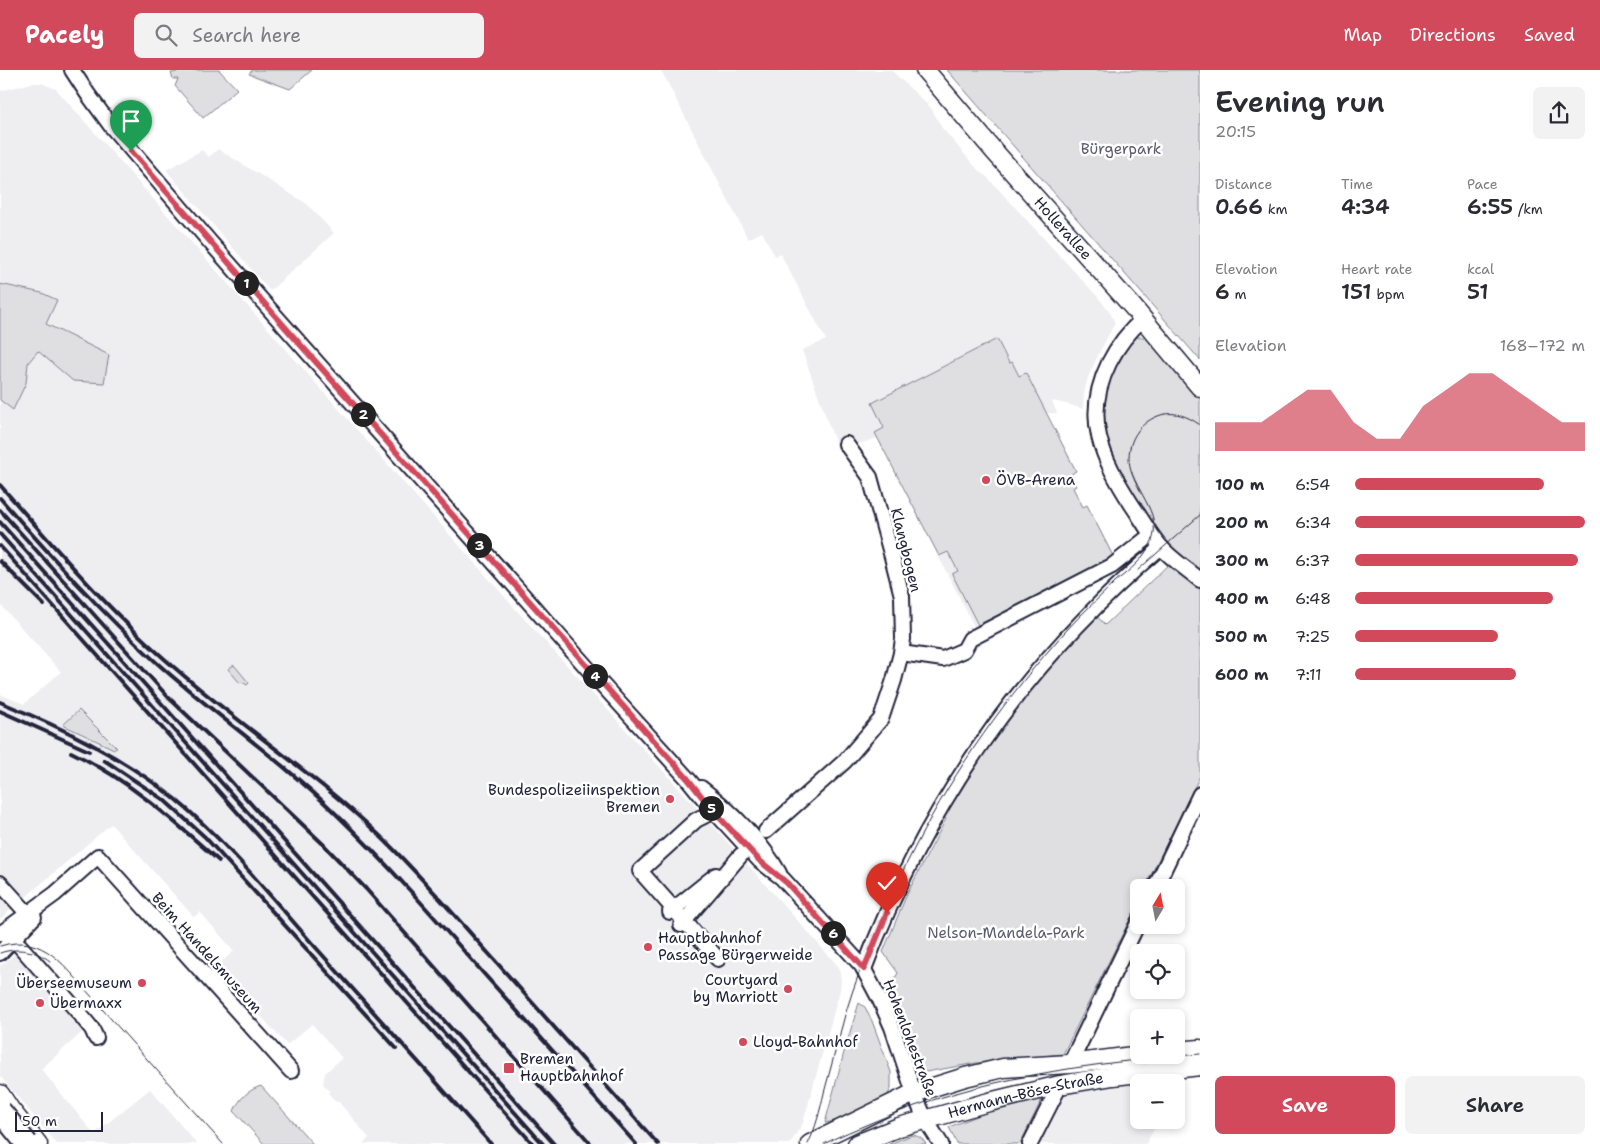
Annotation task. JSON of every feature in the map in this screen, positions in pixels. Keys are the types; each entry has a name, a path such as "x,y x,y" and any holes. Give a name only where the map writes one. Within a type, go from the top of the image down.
{"highway":[{"path":"5,1110 27,1144"},
{"path":"0,1137 6,1144"}],"main road":[{"name":"Hollerallee","path":"925,70 1143,319 1200,387"},
{"path":"1185,1050 1200,1049"},
{"name":"Hermann-Böse-Straße","path":"810,1144 914,1093 965,1077 1003,1068 1070,1064 1130,1056"},
{"name":"Hermann-Böse-Straße","path":"857,1144 899,1127 1060,1085 1112,1076 1200,1066"},
{"path":"0,1094 5,1110 11,1119 9,1125 0,1131"},
{"path":"5,1110 38,1144"}],"street":[{"path":"72,70 86,93 155,180 688,779 714,811 760,861 782,878"},
{"path":"1143,319 1125,336 1104,374 1097,397 1095,414 1097,432 1106,460 1151,535 1161,547 1200,580"},
{"name":"Klangbogen","path":"766,831 845,761 881,719 901,653 903,640 902,596 892,557 870,477 846,444"},
{"path":"901,653 943,659 964,650 970,639 1112,566 1151,535"},
{"path":"864,969 892,900 919,846 956,781 985,737 1020,690 1058,645 1096,606 1161,547"},
{"path":"688,779 728,810 768,854 782,878"},
{"path":"1159,879 1200,794"},
{"path":"714,811 696,820 640,871 672,911 718,959"},
{"path":"672,911 741,855 683,923"},
{"name":"Beim Handelsmuseum","path":"55,894 98,856 291,1071"},
{"name":"Hohenlohestraße","path":"782,878 864,969 892,1027 925,1120 941,1144"},
{"path":"0,884 28,914"},
{"path":"0,953 5,935 28,914 55,894"},
{"path":"5,935 55,894"},
{"path":"1070,1064 1133,934"},
{"path":"5,935 82,1016 92,1028 96,1038"},
{"path":"1030,1144 1060,1085"}],"shaded area":[{"path":"661,70 891,70 931,108 942,128 979,171 987,177 1096,295 1110,312 1115,323 1088,377 1083,409 1052,401 1057,413 1046,413 1076,471 1070,475 1076,486 1073,488 1083,507 1087,505 1115,558 977,632 878,438 838,450 802,350 826,340 780,253 775,256 762,232 748,239"},
{"path":"32,83 41,83 56,89 519,613 839,967 840,990 803,1123 790,1144 363,1144 369,1138 338,1101 336,1102 328,1093 330,1091 323,1084 325,1073 342,1058 312,1024 287,1045 216,967 234,951 200,912 194,917 111,824 0,919 0,694 24,704 61,672 0,604 0,91"},
{"path":"218,149 307,204 334,233 270,291 166,170 202,150 209,157"},
{"path":"18,952 87,1028 41,1069 94,1134 150,1089 197,1144 57,1144 0,1076 0,966"},
{"path":"1130,1083 1130,1129 1154,1129 1146,1144 1040,1144 1067,1092"}],"green space":[{"path":"175,70 219,70 237,89 203,118 175,86 178,79 173,79 171,73 177,72"},
{"path":"252,70 312,70 290,89 249,74"},
{"name":"Bürgerpark","path":"947,70 1200,70 1200,360"},
{"path":"0,284 42,293 57,300 46,324 109,355 104,383 73,381 38,351 28,363 26,383 13,410 0,400"},
{"path":"1136,337 1143,337 1151,341 1200,398 1200,574 1157,531 1115,466 1100,417 1102,391 1123,350"},
{"name":"ÖVB-Arena","path":"997,339 1009,363 1012,362 1019,376 1026,373 1076,471 1070,475 1076,486 1073,488 1083,507 1087,505 1113,556 978,625 952,574 958,571 948,552 939,556 875,433 884,428 872,403"},
{"name":"Nelson-Mandela-Park","path":"1171,562 1200,587 1200,776 1149,879 1130,879 1130,919 1063,1054 976,1063 926,1072 922,1069 901,1011 890,987 898,973 883,952 907,894 946,819 942,816 978,758 1029,689 1095,614 1105,625"},
{"path":"234,665 249,683 247,685 242,682 240,683 228,669"},
{"path":"79,710 117,748 114,749 63,725"},
{"path":"859,1003 865,1007 872,1021 891,1072 891,1089 887,1096 844,1119 825,1123 846,1045"},
{"path":"261,1086 313,1144 264,1144 234,1111 244,1096"},
{"path":"1043,1097 1020,1144 957,1144 949,1127 990,1111"},
{"path":"912,1135 917,1136 926,1144 889,1144"}],"tram line":[{"path":"808,1144 817,1119 845,1015 860,971 896,886 932,816 965,761 1023,681 1077,619 1139,561 1152,542 1153,521 1135,481 1129,462 1129,453 1134,438 1138,431 1150,420 1164,414 1180,415 1200,425"},
{"path":"1138,570 1200,515"},
{"path":"0,946 16,943 42,948 63,964 92,997"},
{"path":"0,953 13,950 26,951 39,954 50,961"},
{"path":"95,1001 223,1144"},
{"path":"824,1144 848,1132 912,1107 952,1094 993,1084 1075,1068 1200,1054"}],"railway":[{"path":"0,485 84,580 151,647 200,689 329,791 393,848 658,1144"},
{"path":"0,498 76,583 136,644 179,682 292,774 355,832 430,912 636,1144"},
{"path":"0,510 169,698 322,843 366,889 591,1144"},
{"path":"0,522 554,1144"},
{"path":"0,534 543,1144"},
{"path":"0,546 533,1144"},
{"path":"0,561 44,605"},
{"path":"0,702 46,722 113,756 155,784 193,815 245,867 491,1144"},
{"path":"0,711 89,751"},
{"path":"71,752 112,775 149,801 219,861"},
{"path":"104,760 164,800 205,837 396,1048"}],"place":[{"name":"ÖVB-Arena","path":"986,480"},
{"name":"Bundespolizeiinspektion Bremen","path":"670,799"},
{"name":"Hauptbahnhof Passage Bürgerweide","path":"648,947"},
{"name":"Überseemuseum","path":"142,983"},
{"name":"Courtyard by Marriott","path":"788,989"},
{"name":"Übermaxx","path":"40,1003"},
{"name":"Lloyd-Bahnhof","path":"743,1042"},
{"name":"Bremen Hauptbahnhof","path":"509,1068"}],"route":[{"path":"131,151 299,343 688,779 714,811 760,861 787,883 864,969 887,913"}]}
